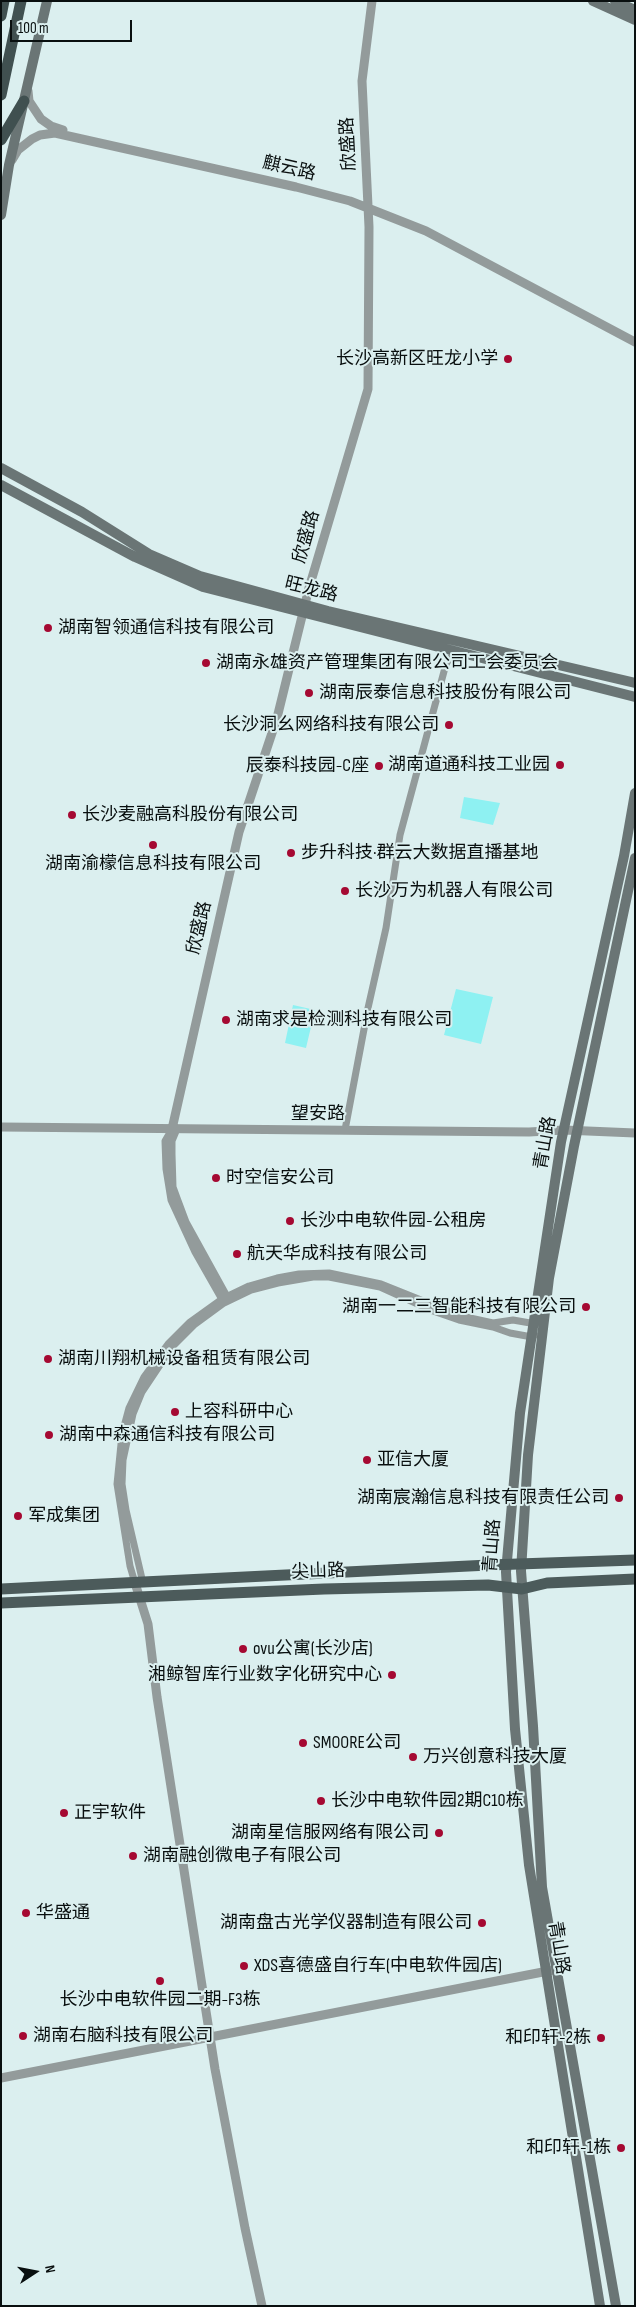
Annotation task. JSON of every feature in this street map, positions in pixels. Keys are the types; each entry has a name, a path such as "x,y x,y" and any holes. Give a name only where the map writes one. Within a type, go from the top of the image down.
{"highway":[{"path":"1,16 4,1"},
{"path":"1,95 22,1"},
{"path":"1,140 24,101"}],"main road":[{"path":"1,215 27,85 47,1"},
{"path":"593,1 621,5 635,10"},
{"path":"621,5 635,20"},
{"name":"旺龙路","path":"1,468 82,512 135,546 175,566 306,610 434,646 635,697"},
{"name":"旺龙路","path":"1,485 135,557 183,580 221,593 632,681"},
{"path":"615,692 625,696 635,705"},
{"name":"青山路","path":"600,2306 529,1865 515,1729 506,1564 520,1413 564,1128 624,856 635,793"},
{"name":"青山路","path":"616,2306 542,1887 521,1564 528,1455 549,1278 577,1128 635,858"},
{"name":"尖山路","path":"1,1589 506,1564 635,1560"},
{"name":"尖山路","path":"1,1604 488,1585 522,1589 547,1583 635,1579"}],"street":[{"name":"欣盛路","path":"370,206 362,81 372,1"},
{"name":"欣盛路","path":"175,1127 239,832 277,718 306,610 368,409 372,388 374,373 366,61 376,1"},
{"name":"麒云路","path":"27,85 29,101 37,114 46,124 57,129 314,187 370,206 420,224 635,337"},
{"name":"麒云路","path":"10,165 18,150 32,139 40,135 55,133 296,186 370,206 426,231 635,342"},
{"path":"343,1129 364,1008 383,928 397,834 443,663 442,653 434,646"},
{"path":"343,1129 386,928 400,835 409,796 446,664 450,658 467,654"},
{"name":"望安路","path":"1,1123 343,1129 635,1128"},
{"name":"望安路","path":"1,1127 175,1127"},
{"path":"175,1127 165,1140 166,1169 171,1200 184,1231 225,1299"},
{"name":"望安路","path":"577,1128 635,1133"},
{"path":"225,1299 278,1283 313,1277 336,1278 380,1287 446,1316 532,1337 543,1331 534,1323 513,1320 493,1323 461,1316 381,1284 329,1273 299,1274 277,1278 249,1286 225,1299 194,1325 172,1347 142,1392 133,1414 123,1460 122,1484 148,1624 157,1698 212,2035 245,2228 262,2306"},
{"path":"1,2076 556,1967"},
{"path":"212,2035 266,2306"}],"shaded area":[{"path":"464,797 500,803 493,825 460,818"},
{"path":"456,989 493,997 481,1044 444,1035"},
{"path":"293,1005 315,1010 306,1048 285,1043"}],"place":[{"name":"长沙高新区旺龙小学","path":"508,359"},
{"name":"湖南智领通信科技有限公司","path":"48,628"},
{"name":"湖南永雄资产管理集团有限公司工会委员会","path":"206,663"},
{"name":"湖南辰泰信息科技股份有限公司","path":"309,693"},
{"name":"长沙洞幺网络科技有限公司","path":"449,725"},
{"name":"湖南道通科技工业园","path":"560,765"},
{"name":"辰泰科技园-C座","path":"379,766"},
{"name":"长沙麦融高科股份有限公司","path":"72,815"},
{"name":"湖南渝檬信息科技有限公司","path":"153,845"},
{"name":"步升科技·群云大数据直播基地","path":"291,853"},
{"name":"长沙万为机器人有限公司","path":"345,891"},
{"name":"湖南求是检测科技有限公司","path":"226,1020"},
{"name":"时空信安公司","path":"216,1178"},
{"name":"长沙中电软件园-公租房","path":"290,1221"},
{"name":"航天华成科技有限公司","path":"237,1254"},
{"name":"湖南一二三智能科技有限公司","path":"586,1307"},
{"name":"湖南川翔机械设备租赁有限公司","path":"48,1359"},
{"name":"上容科研中心","path":"175,1412"},
{"name":"湖南中森通信科技有限公司","path":"49,1435"},
{"name":"亚信大厦","path":"367,1460"},
{"name":"湖南宸瀚信息科技有限责任公司","path":"619,1498"},
{"name":"军成集团","path":"18,1516"},
{"name":"ovu公寓(长沙店)","path":"243,1649"},
{"name":"湘鲸智库行业数字化研究中心","path":"392,1675"},
{"name":"SMOORE公司","path":"303,1743"},
{"name":"万兴创意科技大厦","path":"413,1757"},
{"name":"长沙中电软件园2期C10栋","path":"321,1801"},
{"name":"正宇软件","path":"64,1813"},
{"name":"湖南星信服网络有限公司","path":"439,1833"},
{"name":"湖南融创微电子有限公司","path":"133,1856"},
{"name":"华盛通","path":"26,1913"},
{"name":"湖南盘古光学仪器制造有限公司","path":"482,1923"},
{"name":"XDS喜德盛自行车(中电软件园店)","path":"244,1966"},
{"name":"长沙中电软件园二期-F3栋","path":"160,1981"},
{"name":"湖南右脑科技有限公司","path":"23,2036"},
{"name":"和印轩-2栋","path":"601,2038"},
{"name":"和印轩-1栋","path":"621,2148"}]}
